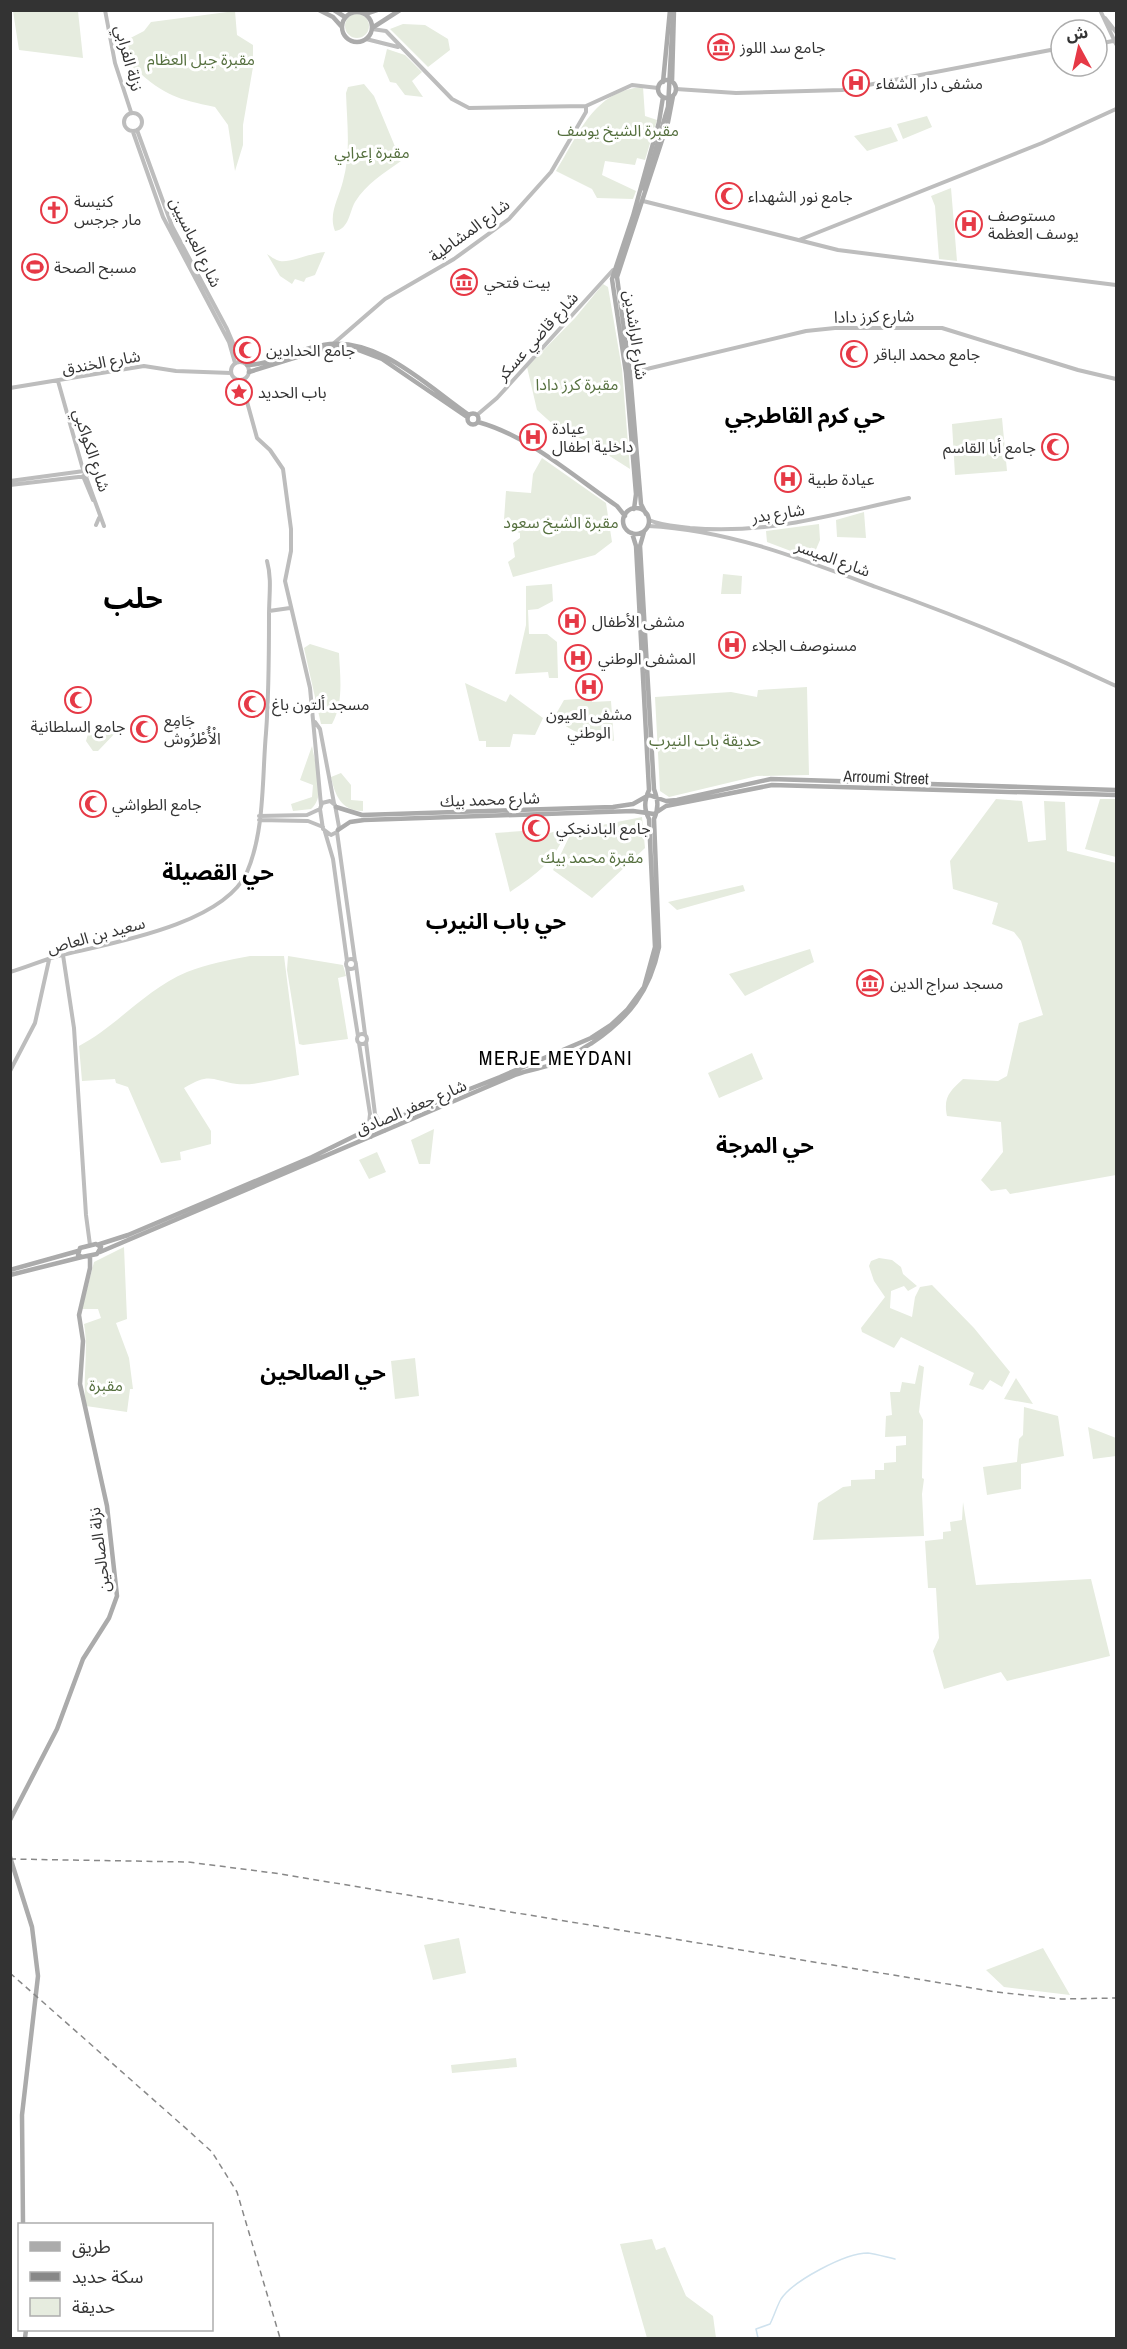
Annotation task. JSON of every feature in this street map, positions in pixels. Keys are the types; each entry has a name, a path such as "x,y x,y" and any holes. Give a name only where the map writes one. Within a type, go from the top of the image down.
{"main road":[{"name":"نزلة الفرابي","path":"105,10 115,63 131,112"},
{"path":"319,10 333,17 351,41 358,42 366,39 391,44 404,51"},
{"path":"333,10 345,16"},
{"path":"341,26 345,16 357,11 377,10"},
{"path":"366,39 372,29 400,10"},
{"path":"1100,10 1115,38"},
{"path":"365,12 371,21 372,29"},
{"path":"658,88 663,82 672,12"},
{"path":"672,12 672,82 676,89"},
{"path":"635,216 668,107 672,12"},
{"path":"372,29 384,30 459,105 469,108 586,106 632,85 658,88"},
{"path":"676,89 736,93 835,91 1049,50"},
{"path":"663,82 672,82"},
{"path":"658,88 663,97 673,96 676,89"},
{"name":"شارع الراشدين","path":"632,509 636,494 626,373 612,292 613,270 643,201 668,122 673,96"},
{"name":"شارع الراشدين","path":"646,514 641,504 630,373 617,277 635,216 659,122 663,97"},
{"name":"شارع المشاطية","path":"333,344 385,298 454,259 509,219 551,172 586,112 586,106"},
{"path":"798,240 1042,143 1116,110"},
{"path":"131,112 142,117 135,131 124,125 131,112"},
{"name":"شارع العباسيين","path":"135,131 172,226 227,329 241,362"},
{"name":"شارع العباسيين","path":"135,131 163,217 229,342 235,363"},
{"path":"643,201 838,250 1116,285"},
{"name":"شارع قاضي عسكر","path":"478,418 613,270"},
{"name":"شارع كرز دادا","path":"630,373 806,331 835,328 921,327 947,329 1078,370 1116,379"},
{"path":"241,380 233,378 231,373 235,363 241,362 247,365 333,344 355,344 384,356 468,416 470,424 478,418"},
{"path":"241,380 249,372 326,348 353,348 382,359 468,416 478,418 486,424 508,432 616,506 625,516 625,528 632,533 644,532 649,520 646,514 616,506"},
{"path":"247,365 249,372"},
{"name":"شارع الخندق","path":"10,388 144,366 176,371 231,373"},
{"path":"241,380 257,438 270,450 283,469 291,529 291,551 285,581 306,669 314,721 324,830 338,892 370,1114 368,1130 370,1137"},
{"name":"شارع الكواكبي","path":"58,381 84,474 103,526"},
{"path":"10,483 84,474"},
{"name":"شارع بدر","path":"649,520 671,526 728,531 754,529 909,498"},
{"path":"625,516 632,509"},
{"path":"96,525 100,517 109,523"},
{"name":"شارع الميسر","path":"648,526 722,536 766,546 947,612 1063,660 1116,686"},
{"name":"شارع جعفر الصادق","path":"82,1257 100,1252 515,1075 571,1057 612,1030 631,1012 646,990 655,967 659,947 654,819 657,811 657,797 654,789 640,546 644,532"},
{"name":"شارع جعفر الصادق","path":"90,1245 100,1244 233,1191 368,1130 591,1038 627,1010 644,987 655,947 649,819 645,812 645,798 649,790 636,546 632,533"},
{"path":"259,818 269,691 271,581 267,561"},
{"path":"269,611 290,608"},
{"path":"314,721 320,729 335,805 343,884 356,963 375,1113 384,1131"},
{"name":"Arroumi Street","path":"645,798 649,795 677,800 771,779 1116,790"},
{"name":"Arroumi Street","path":"645,812 654,814 666,806 772,785 1116,795"},
{"name":"شارع محمد بيك","path":"335,805 362,815 613,807 630,805 645,798"},
{"path":"259,818 307,815 328,801 335,805"},
{"name":"شارع محمد بيك","path":"337,831 350,822 364,820 645,812"},
{"path":"259,818 308,821 331,835 337,831"},
{"name":"سعيد بن العاص","path":"10,972 63,955 117,944 171,926 221,902 244,878 254,853 259,818"},
{"path":"336,884 343,884"},
{"path":"338,892 344,891"},
{"path":"10,1270 78,1251 90,1245 83,1176 74,1028 63,955"},
{"path":"10,1071 35,1023 49,960"},
{"path":"347,964 356,963"},
{"path":"347,964 351,969 356,963"},
{"path":"358,1036 365,1034"},
{"path":"359,1043 366,1042"},
{"path":"567,1047 573,1050 571,1057"},
{"path":"542,1058 540,1062 543,1067"},
{"path":"100,1244 100,1252"},
{"path":"10,1275 82,1257 78,1251"},
{"name":"نزلة الصالحين","path":"10,1820 57,1729 83,1659 110,1618 117,1596 108,1509 80,1384 83,1341 79,1314 90,1268 90,1256"},
{"path":"10,1857 32,1927 38,1976 22,2107 23,2223"}],"green space":[{"path":"13,11 78,11 83,58 19,50"},
{"name":"مقبرة جبل العظام","path":"235,11 237,35 253,45 253,67 243,125 243,145 235,171 228,125 215,107 181,99 164,91 127,62 115,46 144,31 151,22"},
{"path":"357,14 362,15 368,21 368,31 362,37 357,38 352,37 346,31 345,26 346,21 352,15"},
{"path":"403,24 425,25 448,39 450,50 428,67 390,29"},
{"path":"387,49 405,55 422,72 412,81 423,97 405,95 396,83 390,82 383,66"},
{"name":"مقبرة إعرابي","path":"364,84 374,96 401,161 364,190 355,202 346,224 340,230 335,231 333,212 347,159 346,93 348,87"},
{"name":"مقبرة الشيخ يوسف","path":"643,87 645,116 657,120 645,160 637,158 635,165 605,161 602,175 636,191 633,199 597,198 592,189 556,171 581,129 600,105 626,90"},
{"path":"927,116 932,127 903,139 897,124"},
{"path":"891,127 898,141 867,151 854,136"},
{"path":"951,188 957,261 939,259 935,206 931,196"},
{"path":"325,252 315,275 306,278 304,282 295,279 292,284 280,276 267,254 276,260 284,261"},
{"name":"مقبرة كرز دادا","path":"603,284 608,287 622,369 630,469 586,441 556,427 537,410 527,367 575,318"},
{"path":"1002,418 1007,471 955,475 952,424"},
{"name":"مقبرة الشيخ سعود","path":"542,458 606,503 612,542 595,555 513,577 508,562 515,557 513,543 520,538 520,533 517,532 517,521 504,520 506,491 531,493 533,474"},
{"path":"864,512 866,538 837,537 836,520"},
{"path":"819,524 820,540 812,559 767,542 766,531"},
{"path":"723,574 742,576 741,594 721,594"},
{"path":"552,584 553,601 538,609 528,610 529,634 547,634 557,642 558,678 549,678 548,672 515,674 526,625 526,586"},
{"path":"310,644 339,653 340,698 332,724 321,724 304,648"},
{"path":"465,683 506,702 510,694 543,718 535,735 513,734 510,747 486,747 486,741 479,741"},
{"name":"حديقة باب النيرب","path":"807,687 809,775 757,776 669,797 660,791 655,697 731,692 757,697 758,690"},
{"path":"591,698 592,702 611,701 614,741 573,730 566,726 556,714 564,700"},
{"path":"118,726 119,729 98,751 93,751 86,741 88,734"},
{"path":"312,746 319,779 316,803 311,809 293,811 291,804 312,797 313,785 300,780"},
{"path":"341,773 351,785 351,800 363,801 363,811 349,808 337,796 331,777"},
{"path":"996,799 1022,801 1028,842 1046,840 1044,801 1065,802 1067,851 1116,863 1116,1175 1010,1194 1006,1189 991,1191 981,1180 1003,1152 1001,1122 947,1116 946,1109 949,1095 963,1079 998,1081 1007,1076 1019,1023 1043,1015 1021,941 1014,932 992,924 998,903 953,889 950,861"},
{"path":"1100,799 1116,799 1116,857 1085,849"},
{"name":"مقبرة محمد بيك","path":"642,817 645,848 592,898 553,870 572,831"},
{"path":"563,829 567,830 550,859 537,873 510,892 495,833 522,831 533,838"},
{"path":"743,885 745,891 677,910 668,902"},
{"path":"810,949 814,962 745,996 729,974"},
{"path":"250,956 284,956 299,1075 244,1084 210,1078 184,1088 211,1131 211,1144 180,1152 181,1160 161,1163 128,1087 116,1083 115,1079 82,1081 79,1046 172,979 218,962"},
{"path":"288,956 343,965 346,976 338,978 348,1039 299,1044 287,970"},
{"path":"752,1053 763,1079 719,1098 708,1073"},
{"path":"434,1129 430,1164 419,1164 411,1140"},
{"path":"377,1152 386,1172 369,1179 359,1160"},
{"name":"مقبرة","path":"124,1247 127,1319 116,1323 129,1358 133,1389 130,1389 127,1412 86,1406 84,1324 101,1318 98,1309 82,1309 94,1262"},
{"path":"879,1258 892,1260 917,1286 908,1291 904,1286 891,1291 890,1308 912,1317 915,1297 920,1287 932,1285 974,1328 1010,1372 1002,1387 990,1380 983,1390 969,1385 974,1373 901,1337 894,1348 862,1332 861,1328 885,1297 874,1281 869,1266 871,1261"},
{"path":"415,1358 419,1396 395,1399 391,1361"},
{"path":"919,1365 924,1367 919,1412 923,1420 924,1536 813,1540 818,1503 843,1487 851,1486 851,1480 875,1479 875,1470 884,1470 884,1463 896,1462 896,1446 906,1445 906,1436 885,1437 886,1416 892,1415 890,1392 900,1392 902,1382 915,1384"},
{"path":"1016,1378 1033,1404 1004,1399"},
{"path":"1024,1407 1058,1416 1064,1456 1021,1464 1021,1489 987,1495 983,1467 1017,1462 1019,1439 1023,1435"},
{"path":"1088,1427 1116,1438 1116,1456 1093,1459"},
{"path":"963,1502 976,1585 1091,1579 1110,1656 1007,1681 1001,1672 944,1689 933,1651 939,1638 936,1588 928,1588 925,1541 943,1539 943,1532 951,1531 950,1522 962,1520"},
{"path":"459,1938 466,1973 433,1980 424,1945"},
{"path":"1043,1948 1070,1995 1004,1987 986,1970"},
{"path":"516,2058 517,2067 452,2073 451,2065"},
{"path":"652,2239 656,2250 665,2247 686,2296 713,2316 716,2338 647,2338 620,2244"}],"waterway":[{"path":"758,2338 756,2329 770,2324 781,2299 787,2292 820,2269 858,2254 868,2253 895,2259"}],"railway":[{"path":"10,1859 188,1862 274,1873 996,1992 1061,1999 1116,1998"},
{"path":"10,1973 212,2152 237,2192 280,2338"}],"place":[{"name":"جامع سد اللوز","path":"721,47"},
{"name":"مشفى دار الشفاء","path":"856,83"},
{"name":"جامع نور الشهداء","path":"729,196"},
{"name":"كنيسة مار جرجس","path":"54,210"},
{"name":"مستوصف يوسف العظمة","path":"969,224"},
{"name":"مسبح الصحة","path":"35,267"},
{"name":"بيت فتحي","path":"464,282"},
{"name":"جامع الحدادين","path":"247,350"},
{"name":"جامع محمد الباقر","path":"854,354"},
{"name":"باب الحديد","path":"239,392"},
{"name":"عيادة داخلية اطفال","path":"533,437"},
{"name":"جامع أبا القاسم","path":"1055,447"},
{"name":"عيادة طبية","path":"788,479"},
{"name":"مشفى الأطفال","path":"572,621"},
{"name":"مسنوصف الجلاء","path":"732,645"},
{"name":"المشفى الوطني","path":"578,658"},
{"name":"مشفى العيون الوطني","path":"589,687"},
{"name":"جامع السلطانية","path":"78,700"},
{"name":"مسجد ألتون باغ","path":"252,704"},
{"name":"جَامِع الْأُطْرُوش","path":"144,729"},
{"name":"جامع الطواشي","path":"93,804"},
{"name":"جامع البادنجكي","path":"536,828"},
{"name":"مسجد سراج الدين","path":"870,983"}],"district":[{"name":"حي كرم القاطرجي","path":"805,415"},
{"name":"حلب","path":"133,598"},
{"name":"حي القصيلة","path":"218,872"},
{"name":"حي باب النيرب","path":"496,921"},
{"name":"MERJE MEYDANI","path":"556,1057"},
{"name":"حي المرجة","path":"765,1145"},
{"name":"حي الصالحين","path":"323,1372"}]}
